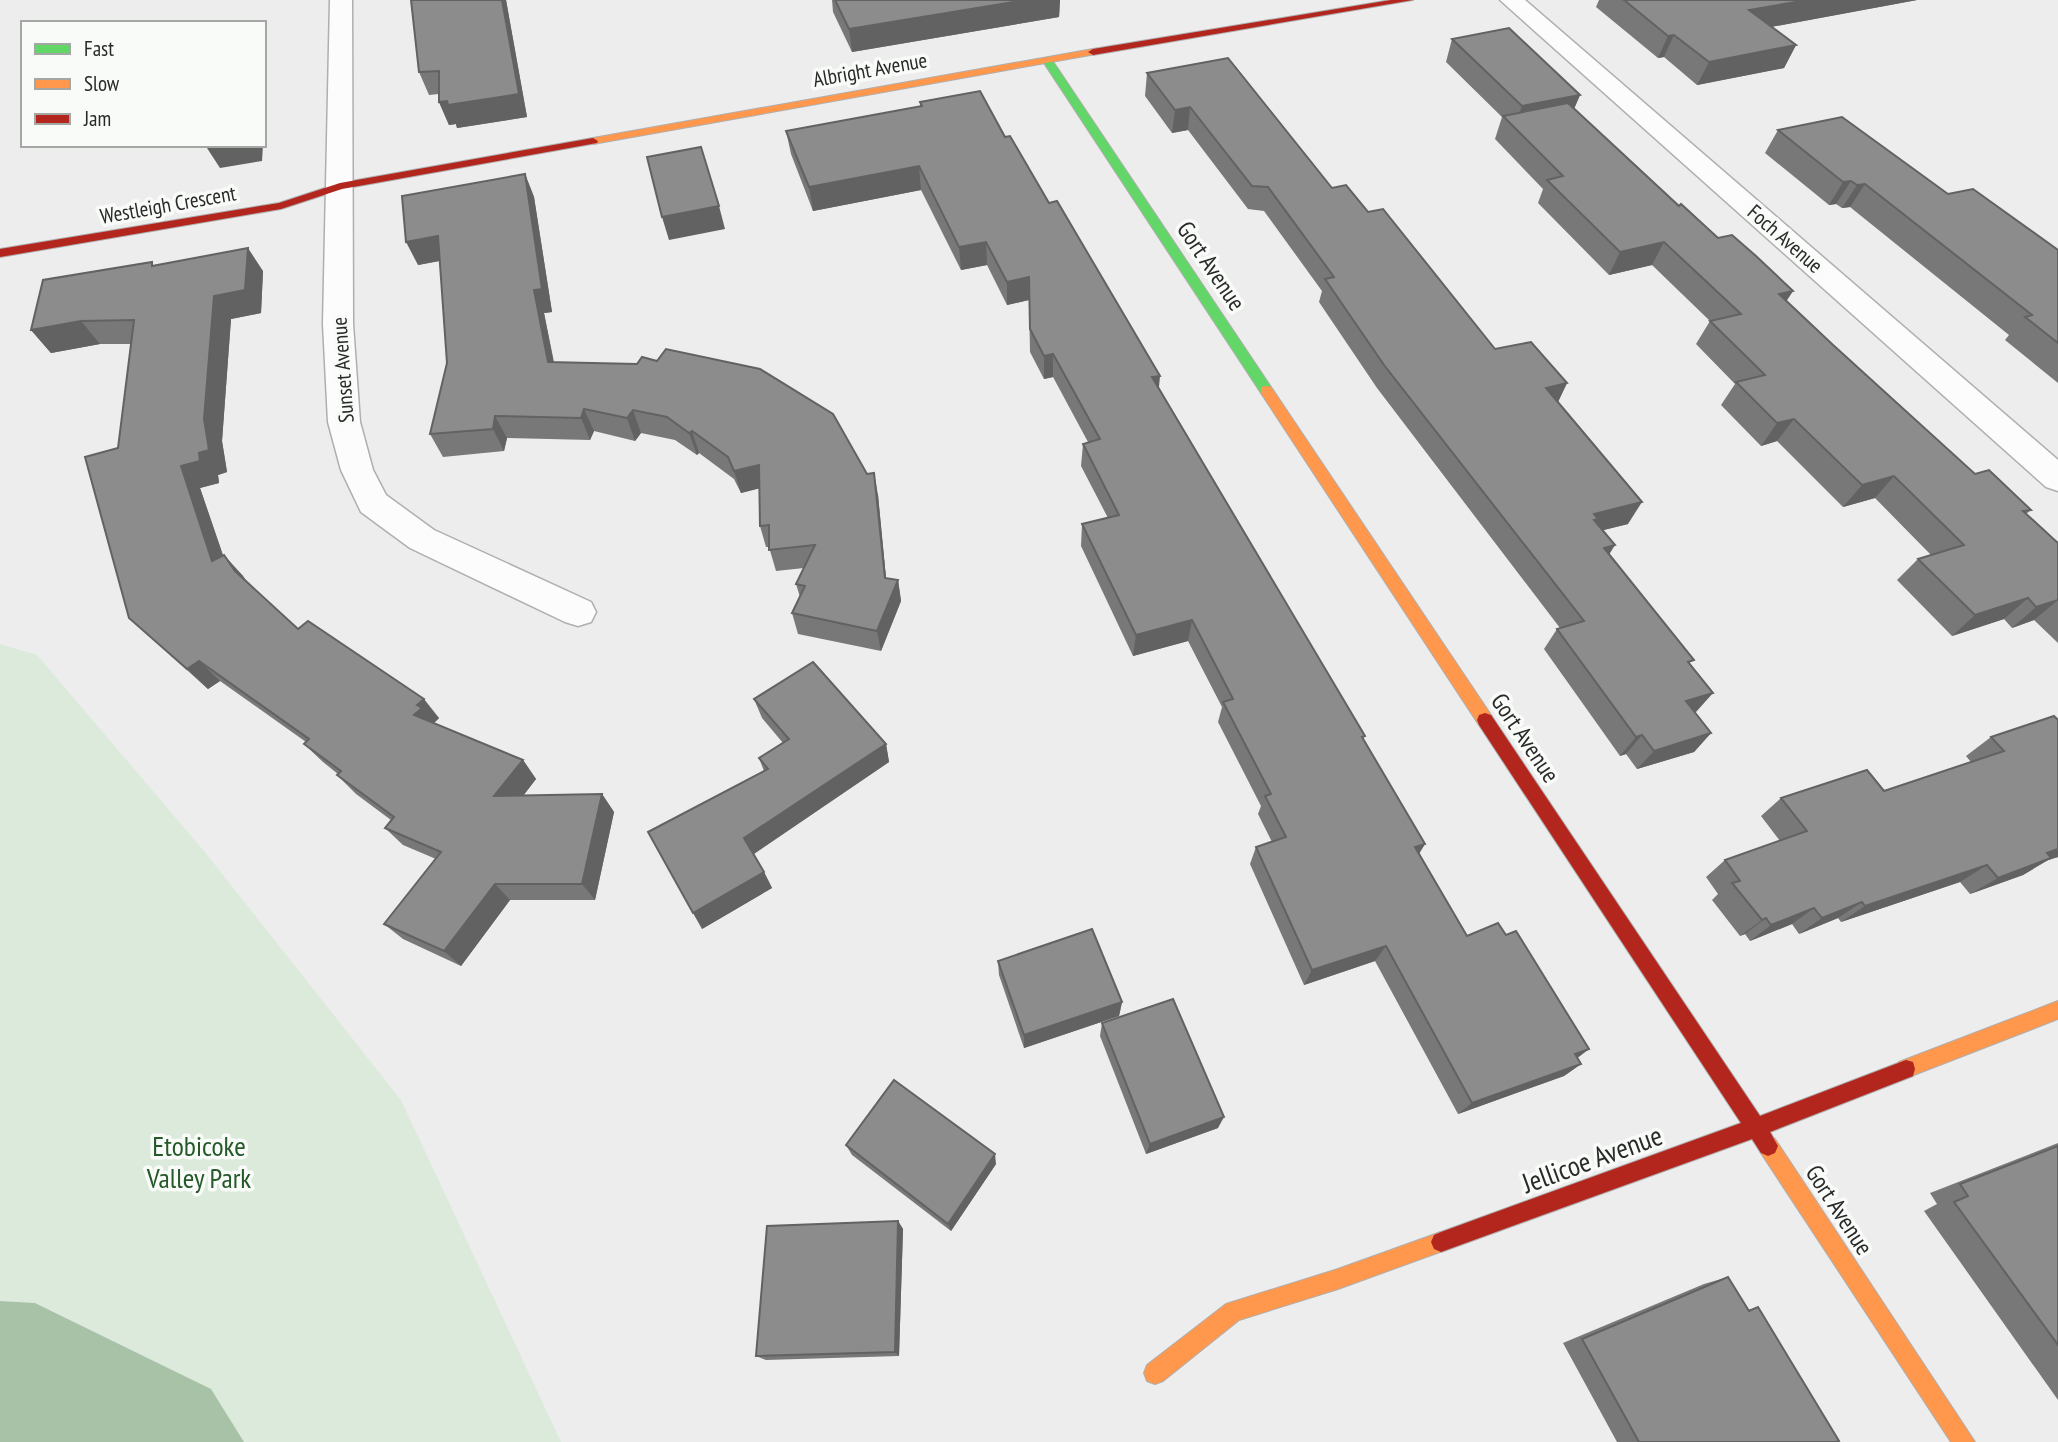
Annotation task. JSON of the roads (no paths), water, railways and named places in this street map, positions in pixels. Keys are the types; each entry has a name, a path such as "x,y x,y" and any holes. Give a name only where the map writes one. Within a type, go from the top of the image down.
{"street":[{"name":"Sunset Avenue","path":"341,0 338,324 344,422 357,470 373,503 422,539 578,612"},
{"name":"Albright Avenue","path":"340,186 1047,60 1408,0"},
{"name":"Foch Avenue","path":"1511,0 2058,479"},
{"name":"Gort Avenue","path":"1047,60 1964,1442"},
{"name":"Westleigh Crescent","path":"0,253 281,206 340,186"},
{"name":"Jellicoe Avenue","path":"1155,1373 1233,1311 1338,1279 1757,1127 2058,1010"}],"park label":[{"name":"Etobicoke Valley Park","path":"199,1162"}]}
